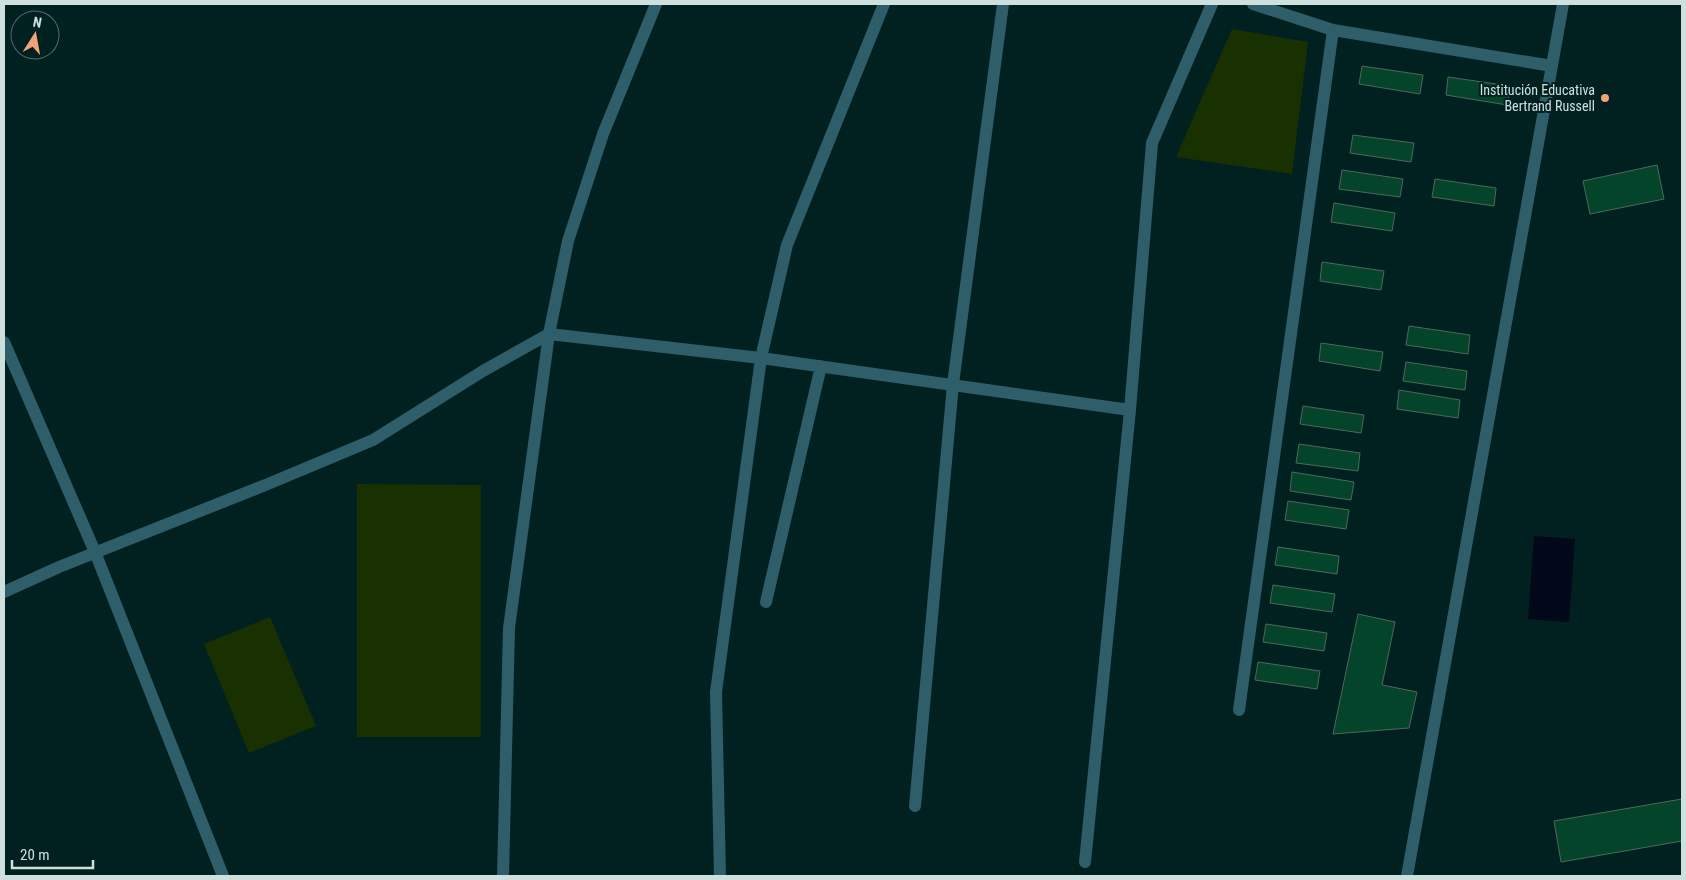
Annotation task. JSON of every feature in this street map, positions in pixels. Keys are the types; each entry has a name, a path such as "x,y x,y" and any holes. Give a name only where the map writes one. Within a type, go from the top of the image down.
{"street":[{"path":"503,876 509,628 549,334 568,241 603,134 656,4"},
{"path":"720,876 716,692 761,358 787,245 884,4"},
{"path":"915,806 954,384 1003,4"},
{"path":"1085,862 1130,410 1152,143 1212,4"},
{"path":"1253,4 1333,30 1552,66"},
{"path":"1406,876 1562,4"},
{"path":"1239,710 1333,30"},
{"path":"4,592 95,552 268,484 373,440 483,371 549,334 761,358 1130,410"},
{"path":"4,342 95,552 223,876"},
{"path":"766,602 821,366"}],"green space":[{"path":"1232,29 1308,42 1292,174 1176,157"},
{"path":"357,484 481,485 481,737 357,737"},
{"path":"270,617 316,726 249,753 204,644"}],"water":[{"path":"1534,536 1575,539 1569,622 1528,619"}],"building":[{"path":"1362,66 1423,75 1420,94 1359,84"},
{"path":"1448,77 1510,86 1507,105 1446,95"},
{"path":"1353,135 1414,143 1411,162 1350,153"},
{"path":"1657,165 1664,199 1590,214 1583,181"},
{"path":"1342,170 1403,179 1400,197 1339,189"},
{"path":"1435,179 1496,188 1494,206 1432,197"},
{"path":"1334,203 1395,213 1392,231 1331,222"},
{"path":"1322,262 1384,271 1381,290 1320,281"},
{"path":"1409,326 1470,335 1468,354 1406,345"},
{"path":"1321,343 1383,352 1380,371 1319,361"},
{"path":"1406,362 1467,371 1465,390 1403,381"},
{"path":"1399,390 1460,400 1458,418 1397,409"},
{"path":"1303,406 1364,415 1361,433 1300,424"},
{"path":"1299,444 1360,453 1358,471 1296,463"},
{"path":"1292,472 1354,482 1351,500 1290,491"},
{"path":"1288,501 1349,510 1346,529 1285,520"},
{"path":"1278,547 1339,556 1337,574 1275,565"},
{"path":"1273,585 1335,594 1332,612 1270,603"},
{"path":"1358,614 1395,622 1382,685 1417,692 1409,728 1333,734"},
{"path":"1266,624 1327,633 1324,651 1263,642"},
{"path":"1258,662 1320,671 1317,689 1255,680"},
{"path":"1682,799 1682,841 1561,862 1554,821"}],"place":[{"name":"Institución Educativa Bertrand Russell","path":"1605,98"}]}
